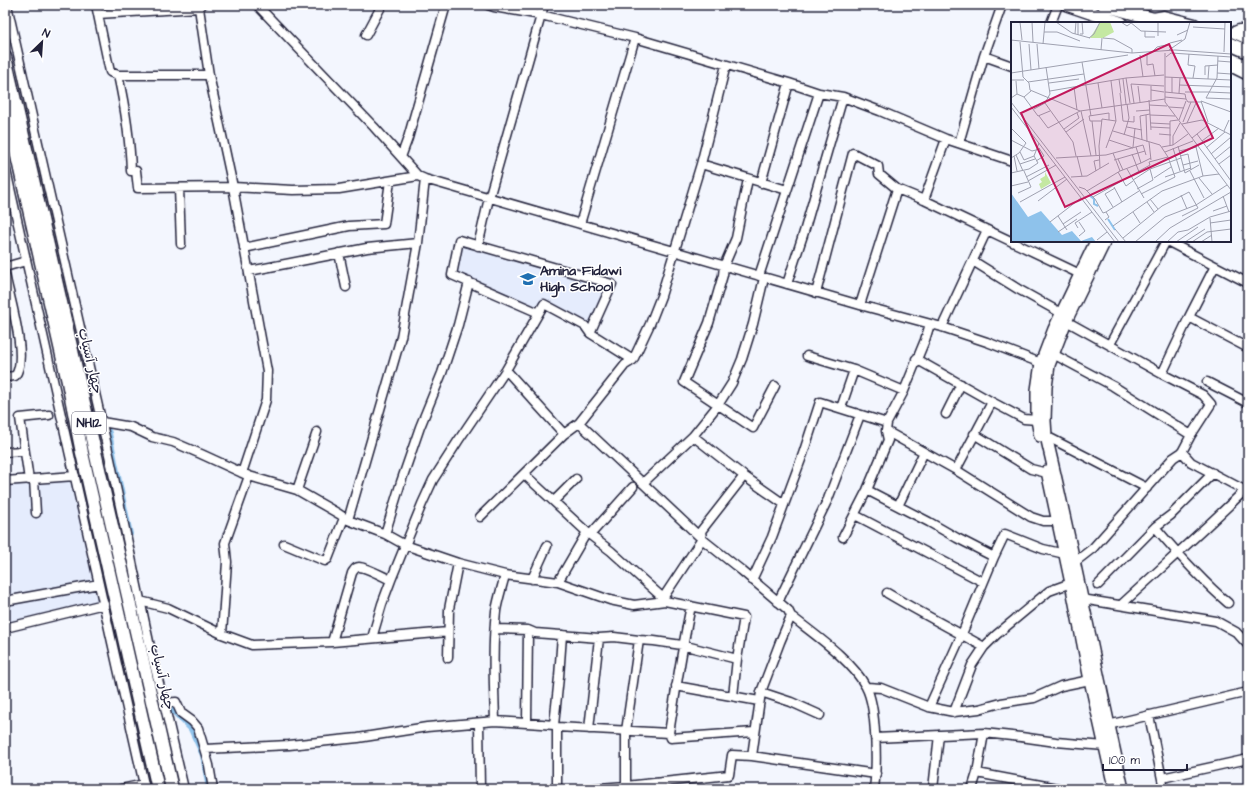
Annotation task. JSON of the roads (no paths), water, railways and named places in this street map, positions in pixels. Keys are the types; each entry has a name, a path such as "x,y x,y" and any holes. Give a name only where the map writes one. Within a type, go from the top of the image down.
{"highway":[{"path":"1068,5 1118,22"},
{"path":"1107,6 1165,22"},
{"path":"1231,44 1248,52"},
{"name":"چهار آسیاب","path":"5,57 73,382 82,453 157,785"},
{"path":"1231,59 1248,66"},
{"name":"چهار آسیاب","path":"5,103 171,783"},
{"path":"157,785 171,783"}],"main road":[{"path":"1096,242 1080,274 1063,317 1053,354 1045,364 1045,421 1046,436 1075,562 1108,725 1123,789"},
{"path":"1104,242 1063,317 1054,329 1037,390 1037,420 1090,680 1115,789"}],"street":[{"path":"7,5 39,151 143,602 152,656 168,703 184,789"},
{"path":"96,5 110,72 118,75 209,75"},
{"path":"257,5 422,178 418,243 401,337 346,519 328,559 325,560 284,544"},
{"path":"366,35 382,5"},
{"path":"401,157 408,138 446,5"},
{"path":"478,246 489,198 544,5"},
{"path":"959,143 984,56 1002,5"},
{"path":"1051,22 1058,5"},
{"path":"98,14 201,6 209,75 233,186 267,371 266,400 225,542 226,562 222,634"},
{"path":"492,6 541,15 635,38 819,93 842,97 880,111 946,139 1011,161"},
{"path":"1152,18 1164,15 1191,22"},
{"path":"1231,32 1248,27"},
{"path":"1231,32 1248,40"},
{"path":"580,224 635,38"},
{"path":"984,56 1011,66"},
{"path":"480,517 564,434 579,423 625,365 633,360 661,296 701,164 726,65"},
{"path":"1231,68 1248,76"},
{"path":"118,75 125,108 131,171 136,170 138,188 233,186 292,190 339,189 390,181 422,178 816,293 942,327 1045,364"},
{"path":"761,183 789,83"},
{"path":"643,483 693,436 718,405 732,383 742,359 753,324 762,277 787,190 819,93"},
{"path":"787,284 804,232 842,97"},
{"path":"924,200 946,139"},
{"path":"816,293 853,153 878,166 879,174 897,189 924,200 1011,241"},
{"path":"701,164 787,190"},
{"path":"5,166 144,786 121,789"},
{"path":"748,179 736,238 724,266 723,275 709,323 684,382 753,428 775,386"},
{"path":"244,248 349,226 384,224 390,181"},
{"path":"179,188 182,244"},
{"path":"860,305 897,189"},
{"path":"942,327 987,230"},
{"path":"539,313 452,275 459,240 612,284 590,333"},
{"path":"1012,242 1080,274"},
{"path":"1110,344 1165,242"},
{"path":"1168,242 1248,283"},
{"path":"249,271 367,248 418,243"},
{"path":"339,253 346,287"},
{"path":"5,267 26,261"},
{"path":"972,261 1063,317 1162,374 1204,395 1211,404 1182,452 1173,458 1093,548 1075,562"},
{"path":"1162,374 1189,317 1216,266"},
{"path":"5,274 9,308 19,342 21,360 19,372 15,376 5,377"},
{"path":"385,534 420,427 442,373 456,332 469,282"},
{"path":"372,638 391,580 433,480 506,370 544,304 585,326 590,333 633,360"},
{"path":"1189,317 1248,348"},
{"path":"843,537 867,490 888,440 887,427 904,391 916,359 926,340 930,324"},
{"path":"1053,354 1113,386 1191,435"},
{"path":"807,356 854,370 904,391"},
{"path":"916,359 1024,419 1037,420"},
{"path":"506,370 564,434"},
{"path":"841,408 854,370"},
{"path":"1207,382 1248,403"},
{"path":"946,414 961,384"},
{"path":"752,580 772,537 803,454 820,402 860,415 887,427 924,452 956,470 1031,517 1043,521 1058,521"},
{"path":"956,470 992,402"},
{"path":"36,513 31,479 24,451 20,418 49,414"},
{"path":"778,602 828,499 860,415"},
{"path":"102,422 131,427 152,437 179,444 245,474 297,490 346,519 385,534 405,545 458,563 505,575 558,582 610,600 634,605 664,599 744,617 733,696"},
{"path":"579,423 702,540 742,570 788,610 791,616 839,654 856,672 867,687 872,706 876,774 874,789"},
{"path":"297,490 317,432"},
{"path":"974,434 1031,469 1047,473"},
{"path":"693,436 744,476 784,504"},
{"path":"1046,436 1147,488"},
{"path":"5,452 24,451"},
{"path":"898,506 924,452"},
{"path":"1121,605 1246,492 1191,462 1182,452"},
{"path":"1098,585 1155,527 1171,515 1213,473"},
{"path":"524,474 664,599"},
{"path":"5,481 75,476"},
{"path":"664,599 702,540 701,531 744,476"},
{"path":"554,501 576,479"},
{"path":"558,582 589,533 633,487"},
{"path":"867,490 994,557"},
{"path":"855,515 983,582"},
{"path":"1155,527 1207,585 1228,603"},
{"path":"929,707 1005,534 1043,549 1065,554"},
{"path":"532,579 547,546"},
{"path":"448,658 449,609 458,563"},
{"path":"332,642 354,569 358,567 363,568 391,580"},
{"path":"495,722 494,668 496,610 505,575"},
{"path":"954,712 972,665 984,647 1049,590 1071,583"},
{"path":"5,601 99,584"},
{"path":"887,593 984,647"},
{"path":"1082,599 1216,621 1236,632 1248,645"},
{"path":"143,602 168,608 222,634 252,645 332,642 448,632"},
{"path":"5,628 104,604"},
{"path":"691,606 682,645 670,733 671,738 754,732"},
{"path":"752,756 754,732 761,692 791,616"},
{"path":"495,629 528,630 535,633 599,638 614,637 654,641 682,645 737,659"},
{"path":"528,630 528,723"},
{"path":"557,789 556,726 562,635"},
{"path":"589,729 599,638"},
{"path":"626,786 626,731 639,640"},
{"path":"867,687 881,688 929,707 954,712 979,709 1001,703 1034,698 1061,686 1090,680"},
{"path":"676,686 759,701"},
{"path":"761,692 791,702 820,715"},
{"path":"1108,725 1248,692"},
{"path":"168,703 176,702 181,713 192,721 198,728 209,765 213,789"},
{"path":"1149,715 1164,789"},
{"path":"205,749 297,744 358,738 427,727 495,722 670,733"},
{"path":"479,723 480,789"},
{"path":"875,738 984,734 1105,746"},
{"path":"972,789 977,773 984,734"},
{"path":"933,789 940,735"},
{"path":"586,789 729,775 732,755 752,756 876,774"},
{"path":"1162,778 1248,759"},
{"path":"977,773 1062,789"}],"waterway":[{"path":"105,424 109,433 130,534"},
{"path":"166,701 173,711 191,729 203,755 209,789"}],"place":[{"name":"Amina Fidawi High School","path":"528,279"}]}
